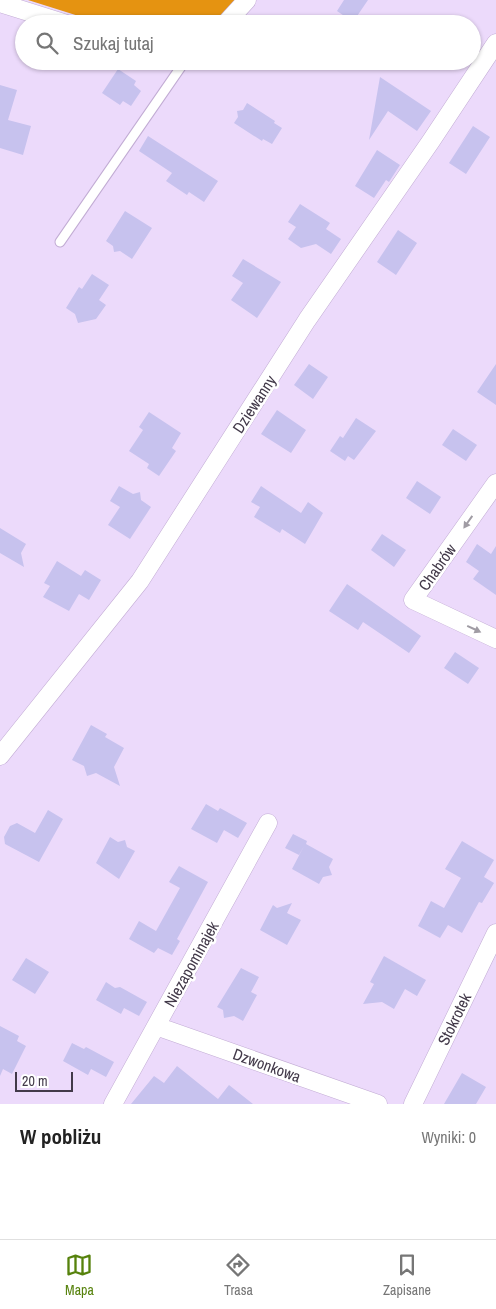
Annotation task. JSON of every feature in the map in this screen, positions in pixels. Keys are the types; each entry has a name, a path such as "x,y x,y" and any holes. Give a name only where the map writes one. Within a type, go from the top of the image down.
{"street":[{"path":"233,15 247,0"},
{"path":"0,3 38,15"},
{"name":"Dziewanny","path":"481,66 496,43"},
{"name":"Dziewanny","path":"0,756 140,581 307,320 478,70"},
{"name":"Chabrów","path":"496,483 413,600 496,639"},
{"name":"Niezapominajek","path":"113,1104 268,823"},
{"name":"Stokrotek","path":"413,1104 496,933"},
{"name":"Dzwonkowa","path":"156,1026 378,1104"}],"lane":[{"path":"60,242 179,70"}],"shaded area":[{"path":"28,0 236,0 223,15 76,15"}],"building":[{"path":"344,0 368,0 358,15 343,15 337,11"},
{"path":"117,70 136,81 134,85 141,91 131,106 123,101 120,105 102,93"},
{"path":"380,77 431,111 417,131 388,111 369,140"},
{"path":"0,85 17,90 8,120 31,126 23,155 0,148"},
{"path":"247,103 275,121 274,123 282,128 272,144 263,139 262,141 234,123 238,117 237,111 243,110"},
{"path":"473,126 490,137 466,174 449,163"},
{"path":"148,136 218,181 204,202 189,192 187,195 166,181 172,173 139,151"},
{"path":"377,150 400,165 389,182 386,180 374,198 355,186"},
{"path":"300,204 330,223 326,229 341,239 331,254 316,244 301,248 288,239 296,227 288,222"},
{"path":"125,211 152,228 132,259 120,251 114,252 113,246 106,241"},
{"path":"398,230 417,243 396,275 377,262"},
{"path":"243,259 281,282 257,318 231,300 243,283 232,276"},
{"path":"92,274 109,285 99,300 106,305 96,319 78,323 75,314 66,308 79,287 82,289"},
{"path":"309,364 328,377 313,399 294,385"},
{"path":"496,364 496,405 477,392"},
{"path":"277,410 306,430 291,453 261,434"},
{"path":"149,412 181,433 172,448 176,451 159,476 147,468 149,464 129,451 143,430 139,427"},
{"path":"356,418 376,431 354,460 348,456 345,461 330,451 340,436 343,438"},
{"path":"453,429 477,445 466,461 442,445"},
{"path":"417,481 441,497 430,514 406,498"},
{"path":"119,486 133,494 140,492 141,500 151,507 130,539 108,525 120,507 110,501"},
{"path":"261,486 301,513 308,502 323,513 305,544 282,529 280,533 254,517 260,507 251,502"},
{"path":"0,528 26,544 21,553 24,567 0,553"},
{"path":"382,534 406,550 394,567 371,550"},
{"path":"477,544 491,554 496,546 496,595 473,579 479,571 466,562"},
{"path":"57,561 81,576 85,570 101,580 89,600 79,594 69,611 43,597 50,586 44,583"},
{"path":"347,584 421,636 409,653 363,622 358,630 329,611"},
{"path":"455,652 479,668 468,684 444,668"},
{"path":"91,725 107,734 105,737 124,748 114,767 120,786 96,773 87,776 84,766 72,760"},
{"path":"206,804 218,811 220,808 247,823 238,838 224,830 217,843 191,829"},
{"path":"48,810 63,819 39,862 5,844 4,837 10,826 17,823 35,833"},
{"path":"293,834 307,841 306,844 333,859 329,867 332,875 323,877 319,884 292,869 304,846 299,855 285,848"},
{"path":"110,837 118,842 125,840 127,847 135,851 119,879 96,863"},
{"path":"462,841 494,860 484,877 494,883 482,903 479,902 462,933 448,925 440,938 418,926 431,901 444,908 461,878 445,869"},
{"path":"179,866 208,882 177,939 180,941 172,955 158,948 154,953 129,939 139,921 156,931 180,888 169,882"},
{"path":"292,903 287,913 301,920 287,945 260,930 273,905 277,908"},
{"path":"384,956 426,980 417,996 405,989 394,1009 382,1002 363,1004 374,984 370,982"},
{"path":"26,958 49,972 35,994 12,980"},
{"path":"241,968 259,977 251,992 257,995 243,1021 234,1016 224,1018 223,1010 217,1007"},
{"path":"106,982 115,988 120,987 147,1002 139,1016 124,1008 121,1014 96,1000"},
{"path":"0,1026 19,1036 17,1041 26,1046 12,1074 3,1069 0,1076"},
{"path":"72,1043 84,1049 86,1047 114,1062 106,1077 91,1069 88,1075 63,1061"},
{"path":"177,1066 218,1099 229,1085 253,1104 131,1104 154,1076 164,1083"},
{"path":"462,1073 486,1087 476,1104 444,1104"}]}
